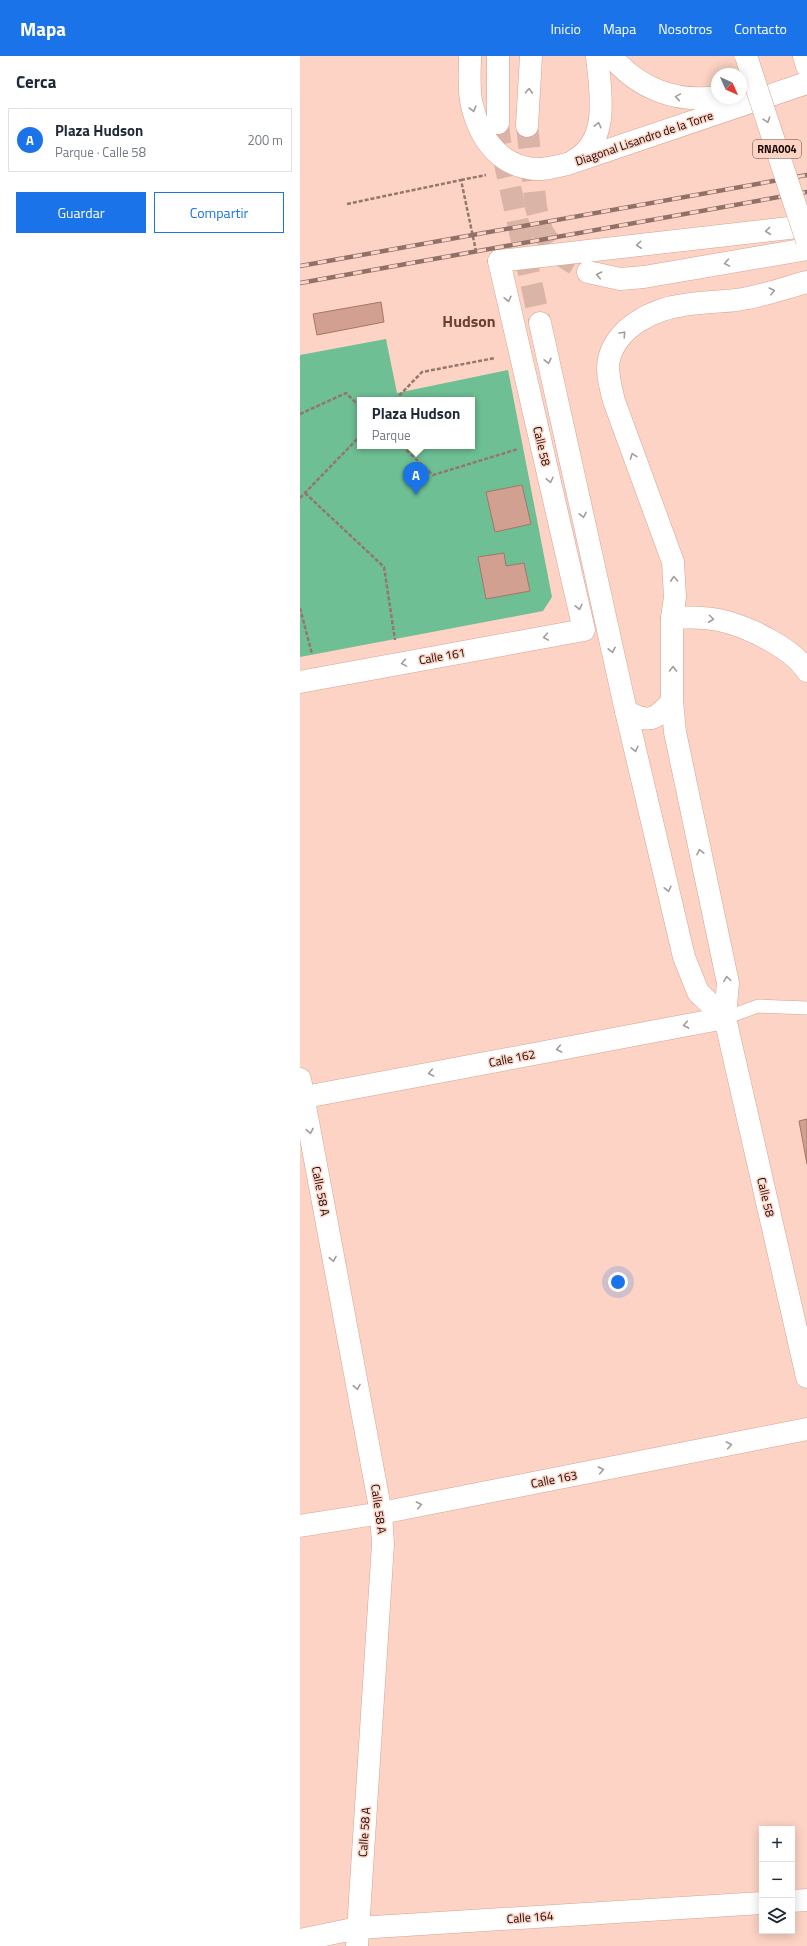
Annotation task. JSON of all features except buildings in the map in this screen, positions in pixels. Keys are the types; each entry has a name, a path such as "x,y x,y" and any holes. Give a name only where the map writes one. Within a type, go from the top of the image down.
{"main road":[{"path":"470,56 471,104 478,126 490,145 506,161 524,167 542,169 567,164 588,150 598,128 602,104 597,56"},
{"path":"498,56 498,123"},
{"path":"527,126 531,56"},
{"name":"Diagonal Lisandro de la Torre","path":"610,56 621,68 640,82 656,91 674,96 691,98 711,97"},
{"name":"RNA004","path":"746,56 807,241"},
{"path":"804,56 807,66"},
{"name":"Diagonal Lisandro de la Torre","path":"567,164 798,85"},
{"name":"Diagonal Lisandro de la Torre","path":"747,93 798,85"},
{"name":"Calle 58","path":"584,630 499,261 807,226"},
{"path":"588,272 620,279 644,277 807,249"},
{"name":"Calle 58","path":"807,282 736,300 682,305 657,313 635,323 616,342 609,360 608,378 614,401 673,562 674,597 672,618 672,701 675,732 728,983 725,1018 807,1377"},
{"path":"540,323 626,711 684,958 698,992 725,1018"},
{"path":"672,618 727,621 751,630 775,643 791,654 807,671"},
{"name":"Calle 161","path":"309,681 584,630"},
{"path":"626,711 639,719 651,719 662,713 672,701"},
{"name":"Calle 162","path":"301,1092 725,1018"},
{"name":"Calle 58 A","path":"301,1092 381,1513 383,1544 357,1937"},
{"name":"Calle 163","path":"300,1526 381,1513 807,1429"},
{"path":"795,1901 807,1900"},
{"name":"Calle 164","path":"300,1940 357,1937 759,1902"}],"lane":[{"path":"725,1018 758,1006 807,1008"}],"path":[{"path":"346,204 461,180 476,252"},
{"path":"398,397 422,372 498,357"},
{"path":"300,414 346,393 357,404"},
{"path":"300,498 357,439"},
{"path":"405,449 432,475 541,442"},
{"path":"305,493 384,567 399,664"},
{"path":"300,608 309,681"}],"green space":[{"path":"386,339 397,393 508,370 552,597 543,611 300,657 300,355"}],"tunnel":[{"path":"498,123 500,141 540,323"},
{"path":"527,126 536,207 542,231 557,253 588,272"}],"railway":[{"path":"300,266 807,175"},
{"path":"300,283 807,192"}],"place":[{"name":"Plaza Hudson","path":"416,495"}],"district":[{"name":"Hudson","path":"469,321"}]}
